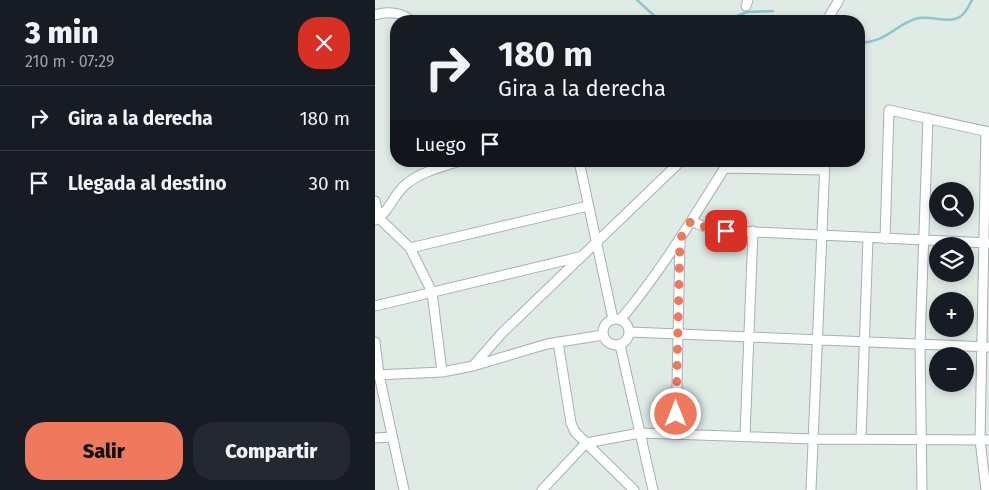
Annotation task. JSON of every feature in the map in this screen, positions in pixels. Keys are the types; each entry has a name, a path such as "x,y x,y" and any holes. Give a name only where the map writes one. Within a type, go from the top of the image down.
{"street":[{"path":"830,15 839,0"},
{"path":"375,16 391,12 400,15"},
{"path":"885,239 889,110 987,131 986,490"},
{"path":"922,490 920,344 928,118"},
{"path":"377,219 402,188 415,178 438,167"},
{"path":"580,167 588,206 617,319"},
{"path":"473,366 502,333 675,167"},
{"path":"617,319 628,324 630,332 627,340 620,345 611,344 603,335 604,327 617,319 643,293 726,167"},
{"path":"811,490 825,167"},
{"path":"375,201 377,219 409,248 432,292 442,372"},
{"path":"409,248 588,206"},
{"path":"691,221 712,230 987,243"},
{"path":"745,436 753,231"},
{"path":"861,439 868,238"},
{"path":"676,434 680,239"},
{"path":"375,306 581,256"},
{"path":"630,332 985,347"},
{"path":"377,375 442,372 473,366 558,342 603,335"},
{"path":"375,342 377,375 404,490"},
{"path":"558,342 571,423 575,432 634,490"},
{"path":"620,345 653,490"},
{"path":"542,490 585,443 640,433 814,439 985,440"},
{"path":"375,438 392,438"}],"waterway":[{"path":"637,0 653,15"},
{"path":"865,42 884,37 915,19 956,19 964,13 972,0"},
{"path":"739,15 747,12 773,11"}],"route":[{"path":"676,414 680,239 691,221 712,230 726,231"}]}
